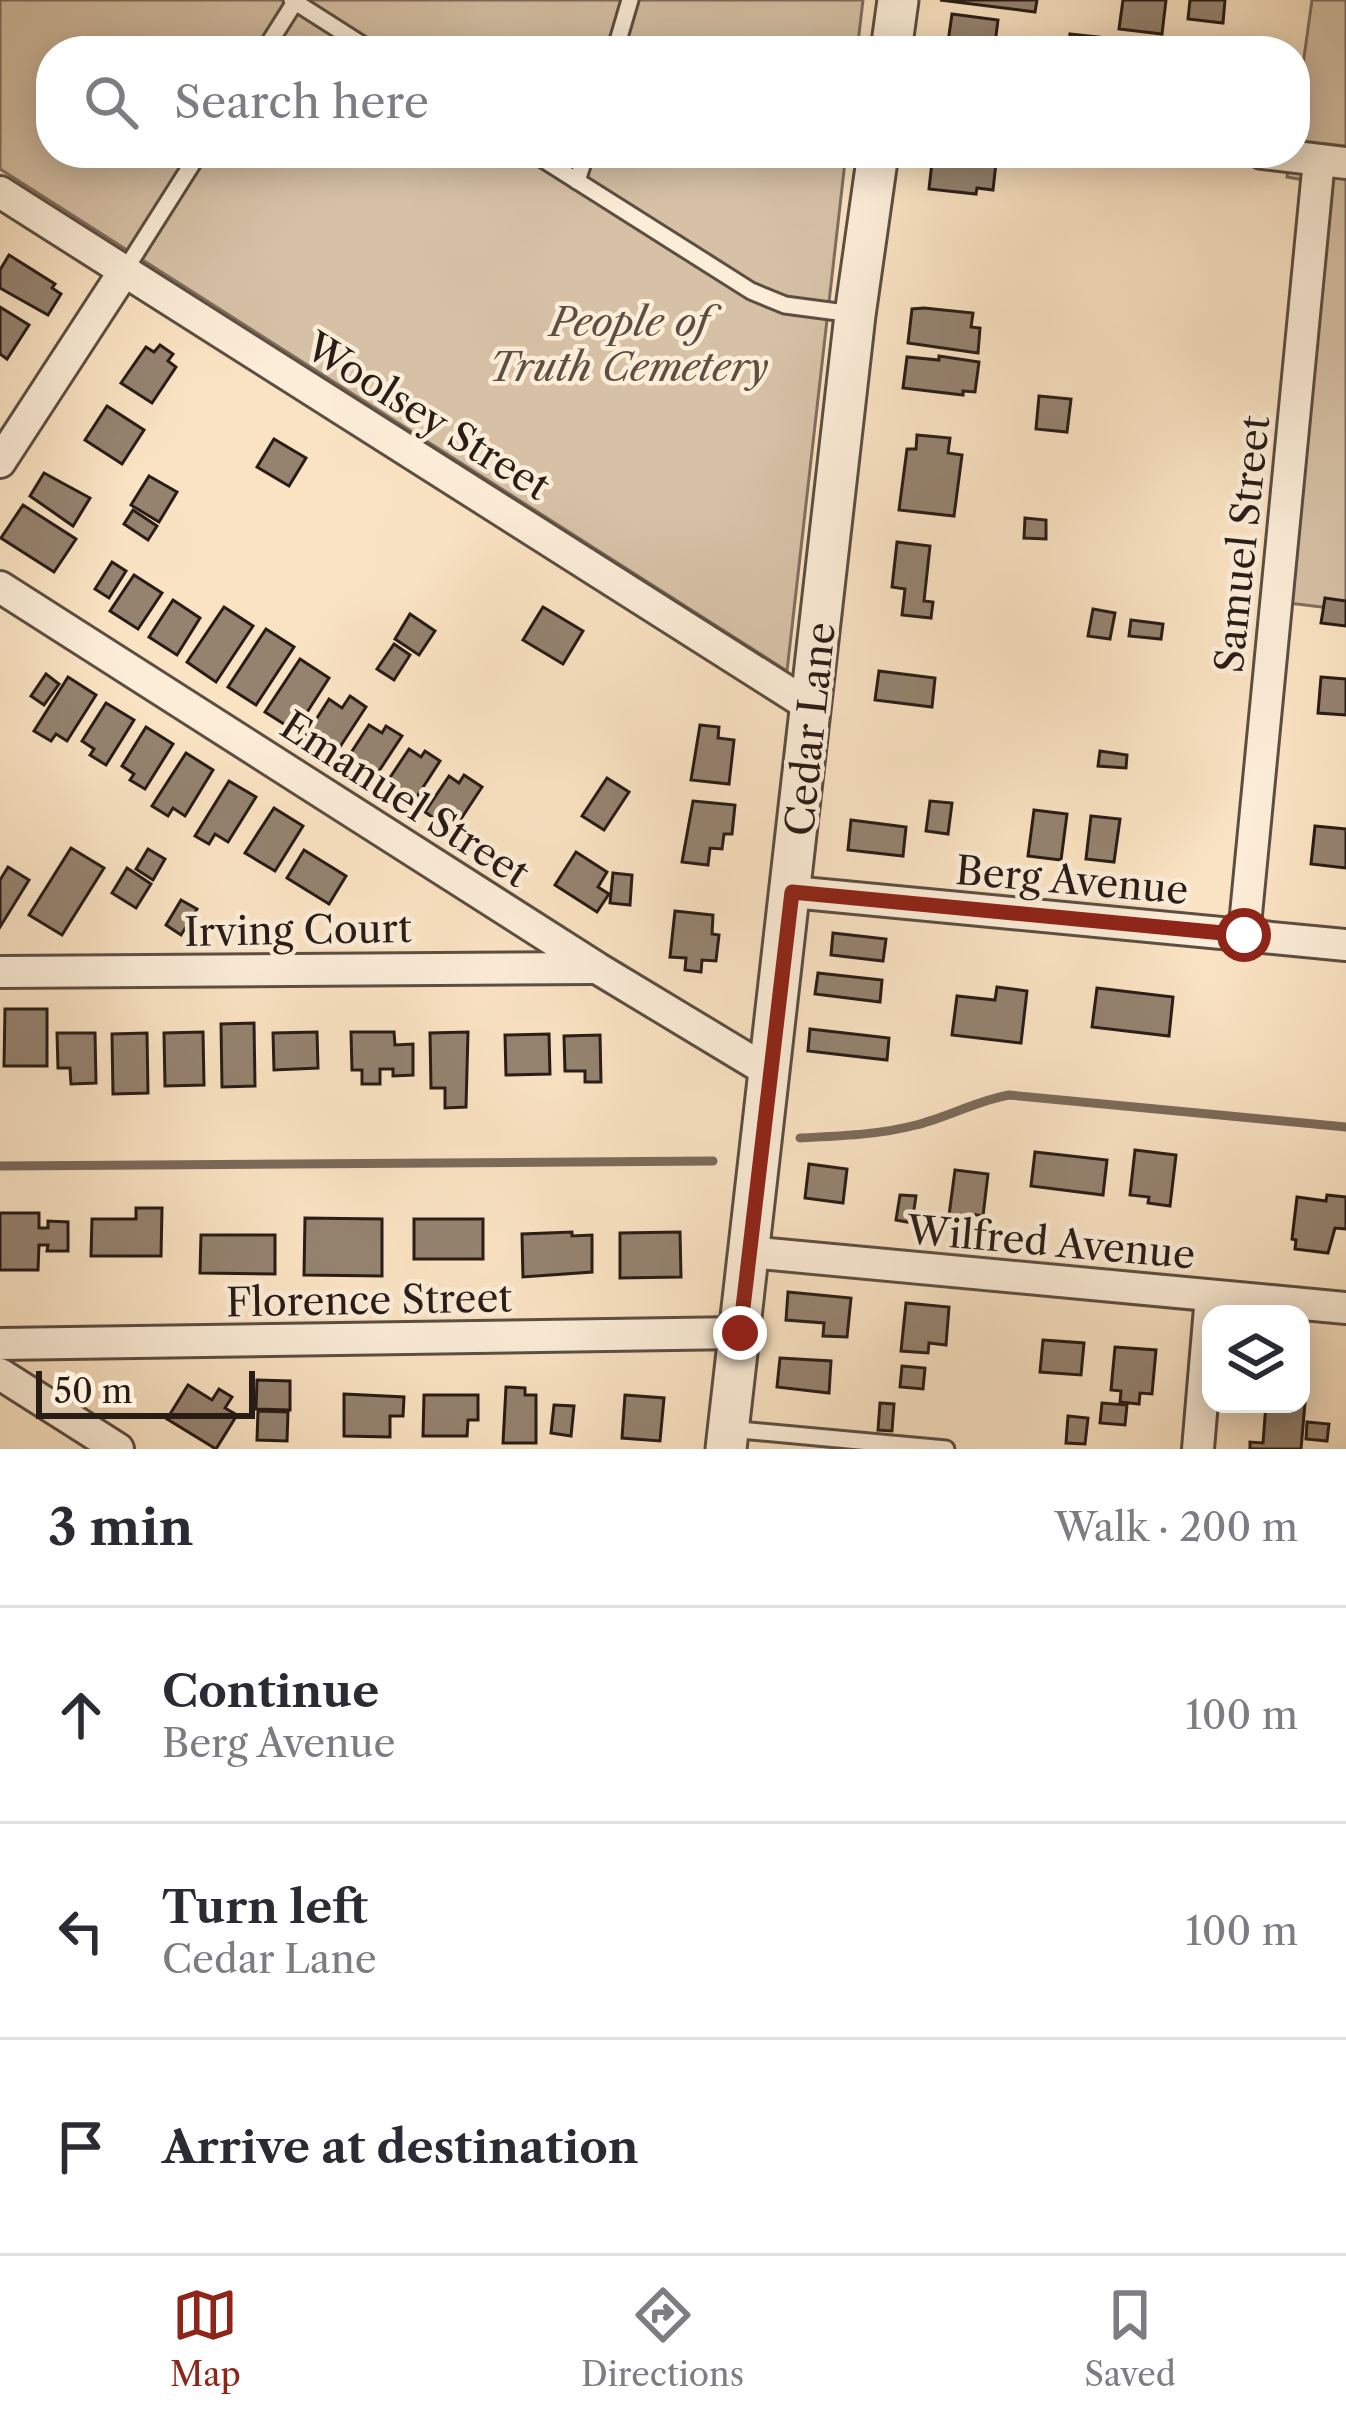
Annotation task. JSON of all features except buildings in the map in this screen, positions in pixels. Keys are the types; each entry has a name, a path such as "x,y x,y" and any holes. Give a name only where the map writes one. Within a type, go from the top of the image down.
{"street":[{"path":"893,36 898,0"},
{"name":"Samuel Street","path":"1244,935 1332,161"},
{"name":"Cedar Lane","path":"728,1439 855,315 876,168"},
{"name":"Woolsey Street","path":"0,192 813,708"},
{"path":"0,462 124,270"},
{"name":"Emanuel Street","path":"0,587 770,1073"},
{"name":"Berg Avenue","path":"792,892 1346,945"},
{"name":"Irving Court","path":"0,972 597,968"},
{"name":"Wilfred Avenue","path":"749,1252 1346,1308"},
{"path":"1198,1449 1211,1296"},
{"name":"Florence Street","path":"0,1344 740,1333"},
{"path":"0,1374 118,1449"}],"lane":[{"path":"619,36 629,0"},
{"path":"273,36 293,1 348,36"},
{"path":"124,270 189,168"},
{"path":"557,168 751,291 785,305 855,315"},
{"path":"578,181 582,168"},
{"path":"728,1439 946,1449"}],"green space":[{"name":"People of Truth Cemetery","path":"0,0 863,0 859,36 36,36 36,168 844,168 787,671 0,169"},
{"path":"1312,0 1346,0 1346,610 1264,600 1321,183 1287,177 1288,168 1310,168 1307,36"}],"waterway":[{"path":"800,1138 902,1128 1009,1095 1346,1127"},
{"path":"0,1166 713,1161"}],"route":[{"path":"740,1333 792,892 1244,935"}]}
